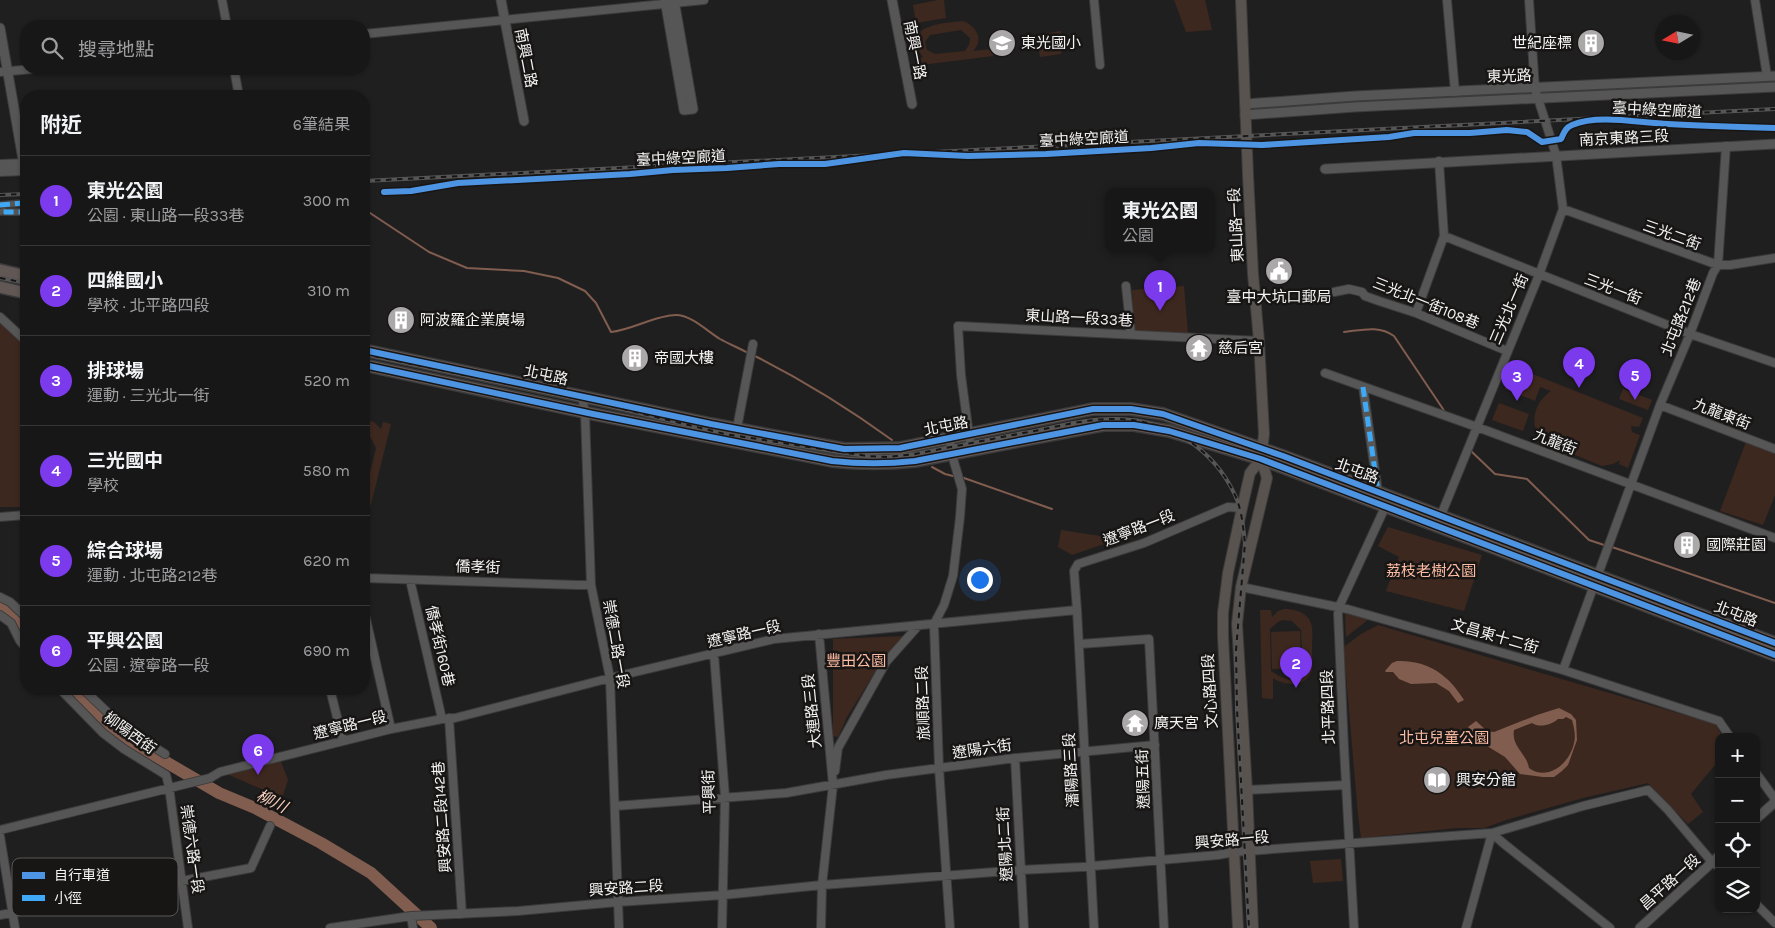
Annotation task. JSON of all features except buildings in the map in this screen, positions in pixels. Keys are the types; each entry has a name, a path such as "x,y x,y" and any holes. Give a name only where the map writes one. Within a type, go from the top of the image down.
{"main road":[{"name":"東山路一段","path":"1241,0 1253,274 1259,341 1262,454"},
{"path":"0,270 20,275"},
{"path":"0,287 20,292"},
{"name":"北屯路","path":"370,351 844,449 900,448 1093,409 1124,408 1171,416 1262,454 1596,581 1775,655"},
{"name":"北屯路","path":"370,366 585,413 832,461 872,464 915,461 1103,424 1122,424 1169,431 1262,454 1378,492 1387,501"},
{"name":"文心路四段","path":"1238,928 1222,636 1223,613 1228,573 1250,473 1262,454"},
{"name":"文心路四段","path":"1253,928 1238,634 1241,587 1267,478 1262,454"},
{"name":"北屯路","path":"1596,581 1775,643"}],"street":[{"path":"222,0 226,20"},
{"name":"南興二路","path":"501,0 524,120"},
{"path":"370,33 704,0"},
{"name":"南興一路","path":"892,0 912,104"},
{"path":"1094,0 1100,65"},
{"path":"1447,0 1455,92"},
{"name":"三光北一街","path":"1439,521 1563,209 1556,155 1536,93 1529,0"},
{"path":"1755,0 1771,76"},
{"path":"670,2 693,109 684,110 670,2"},
{"path":"0,28 4,72 20,144"},
{"path":"4,72 20,70"},
{"path":"235,75 238,90"},
{"name":"東光路","path":"1245,110 1355,107 1771,76"},
{"name":"東光路","path":"1245,110 1321,98 1455,92 1536,93 1775,87"},
{"name":"南京東路三段","path":"1325,169 1439,161 1775,144"},
{"name":"北屯路212巷","path":"1563,670 1660,405 1713,273 1718,266 1726,146"},
{"path":"1416,313 1444,236 1439,161"},
{"path":"0,164 20,166"},
{"path":"0,172 20,168"},
{"path":"0,205 20,203"},
{"name":"三光二街","path":"1563,209 1718,266 1775,258"},
{"path":"1,212 20,212"},
{"name":"三光一街","path":"1444,236 1690,334 1775,364"},
{"path":"1126,286 1131,334"},
{"name":"三光北一街108巷","path":"1334,292 1349,289 1362,292 1365,296 1416,313 1507,351"},
{"path":"0,317 20,335"},
{"name":"東山路一段33巷","path":"968,435 958,326 1259,341"},
{"path":"737,428 752,346"},
{"name":"九龍街","path":"1324,373 1477,427 1775,538"},
{"path":"1363,387 1378,492"},
{"name":"崇德二路一段","path":"582,396 585,413 591,584 610,678 619,928"},
{"name":"九龍東街","path":"1660,405 1775,449"},
{"path":"968,435 971,450"},
{"path":"949,438 952,454"},
{"name":"旅順路二段","path":"950,928 939,768 934,624 944,605 953,576 962,489 952,454"},
{"name":"北平路四段","path":"1354,928 1338,614 1387,501"},
{"name":"遼寧路一段","path":"169,787 214,777 220,772 391,729 502,707 610,678 774,639 1077,610 1074,571 1078,564 1144,543 1228,507 1242,508"},
{"path":"0,517 20,516"},
{"name":"僑孝街","path":"370,578 591,584"},
{"name":"僑孝街160巷","path":"410,580 446,718"},
{"name":"文昌東十二街","path":"1241,587 1340,607 1563,670 1719,721 1727,733"},
{"path":"0,597 10,602 20,611"},
{"name":"瀋陽路三段","path":"1077,610 1094,928"},
{"path":"0,615 11,623 20,641"},
{"name":"大連路三段","path":"821,928 822,885 838,748 886,662 918,626"},
{"name":"大連路三段","path":"819,634 833,785"},
{"path":"370,636 391,729"},
{"name":"遼陽五街","path":"1080,644 1149,639 1164,928"},
{"name":"平興街","path":"714,654 725,797 722,928"},
{"name":"柳陽西街","path":"66,695 103,733 124,749 166,775"},
{"path":"89,695 124,728 165,754"},
{"path":"331,695 342,741"},
{"name":"興安路二段142巷","path":"446,718 462,914"},
{"name":"遼陽六街","path":"615,806 786,793 886,775 1015,758 1155,745"},
{"name":"遼陽北二街","path":"1015,758 1024,928"},
{"name":"崇德六路一段","path":"166,775 188,928"},
{"path":"1760,778 1775,800 1760,815"},
{"path":"1247,790 1346,785"},
{"path":"0,830 169,787"},
{"name":"興安路一段","path":"822,885 945,875 1091,867 1234,852 1492,833 1583,806 1648,790 1715,860"},
{"path":"178,882 251,868 270,826"},
{"path":"1466,928 1492,833 1610,928"},
{"path":"0,836 12,906"},
{"name":"昌平路一段","path":"1640,928 1715,864"},
{"name":"興安路二段","path":"415,916 723,895 822,885"},
{"path":"1760,908 1775,923"},
{"path":"335,928 415,916 413,928"}],"green space":[{"path":"944,0 946,18 916,23 913,5"},
{"path":"1174,0 1205,0 1212,30 1186,32"},
{"path":"963,21 972,26 977,34 978,42 973,51 992,49 993,56 921,65 920,58 923,57 917,46 916,38 920,32 936,25","holes":["961,30 970,38 969,45 965,51 935,54 927,50 925,42 930,35"]},
{"path":"1061,31 1063,51 1061,54 1040,57 1036,35"},
{"path":"1184,286 1188,333 1134,332 1132,290"},
{"path":"0,317 20,336 20,507 0,507"},
{"path":"1520,369 1643,418 1639,427 1631,426 1632,432 1640,435 1628,468 1619,464 1620,460 1613,464 1602,466 1541,441 1535,427 1535,413 1541,401 1551,391 1540,387 1535,401 1505,389 1511,375 1516,377"},
{"path":"1623,389 1652,400 1648,410 1619,399"},
{"path":"1499,403 1529,414 1523,431 1492,420"},
{"path":"370,421 381,429 383,422 391,424 370,508 370,473 376,448 371,438"},
{"path":"1746,442 1775,452 1775,495 1763,525 1720,511"},
{"name":"荔枝老樹公園","path":"1388,527 1482,555 1464,611 1386,591 1399,557 1378,546"},
{"path":"1061,530 1107,537 1107,543 1072,555 1058,547"},
{"path":"1284,609 1294,610 1301,612 1309,619 1312,625 1312,670 1309,676 1301,683 1283,683 1273,678 1273,699 1262,698 1260,610 1271,610 1272,617 1278,611","holes":["1282,620 1292,621 1301,630 1303,668 1299,676 1289,680 1271,671 1270,629"]},
{"path":"1345,613 1369,619 1346,637"},
{"name":"北屯兒童公園","path":"1378,625 1715,724 1721,733 1715,733 1715,765 1691,794 1703,812 1688,824 1648,783 1583,798 1484,828 1458,828 1361,838 1344,652 1345,646 1361,634"},
{"path":"1300,631 1301,668 1272,669 1271,632"},
{"name":"豐田公園","path":"905,636 883,659 847,717 838,737 833,736 833,639"},
{"path":"280,759 288,780 282,798 218,770"},
{"path":"1341,859 1343,881 1313,883 1310,861"}],"shaded area":[{"path":"1397,661 1418,663 1436,670 1451,683 1464,700 1458,703 1449,691 1436,683 1411,684 1399,679 1393,672 1385,671 1392,663"},
{"path":"1559,708 1571,714 1576,720 1577,740 1568,765 1554,777 1520,774 1505,757 1487,746 1468,727 1476,721 1487,731 1494,732","holes":["1566,717 1572,720 1575,740 1572,750 1563,763 1551,772 1536,772 1529,768 1515,741 1514,730 1532,723 1545,725"]}],"waterway":[{"path":"370,213 429,252 467,268 524,271 558,278 585,291 596,303 611,332 660,317 676,315 693,320 720,339 748,353"},
{"path":"1344,332 1376,329 1394,336 1445,412"},
{"path":"753,355 824,394 892,440"},
{"path":"1471,451 1495,474 1527,479 1589,540 1607,546"},
{"path":"932,467 953,476"},
{"path":"964,478 1052,509"},
{"path":"1612,547 1775,603"},
{"name":"柳川","path":"0,603 20,623"},
{"name":"柳川","path":"78,695 118,734 219,793 255,808 321,843 371,873 431,928"}],"railway":[{"path":"370,181 1775,109"},
{"path":"0,195 20,194"},
{"path":"0,278 20,282"},
{"path":"370,355 599,403 725,434 867,456 887,457 915,454 1105,419 1136,421 1154,425 1171,431 1187,440 1214,463 1226,478 1235,495 1243,525 1245,543 1236,650 1237,709 1249,928"}],"marked path":[{"path":"0,205 20,203"},
{"path":"0,212 20,212"},
{"path":"1363,387 1378,492"}],"cycle path":[{"name":"臺中綠空廊道","path":"384,192 411,191 458,183 779,164 825,164 904,153 968,156 1046,154 1151,148 1199,143 1262,145 1389,137 1414,133 1470,133 1507,130 1527,132 1542,142 1561,139 1570,126 1594,120 1775,128"},
{"path":"370,351 711,424 844,449 900,448 1093,409 1131,409 1163,414 1283,456 1775,643"},
{"path":"370,366 593,414 842,462 894,463 915,461 1103,425 1134,425 1169,431 1261,459 1775,655"}],"place":[{"name":"東光國小","path":"1002,43"},
{"name":"世紀座標","path":"1591,43"},
{"name":"臺中大坑口郵局","path":"1279,271"},
{"name":"東光公園","path":"1160,311"},
{"name":"阿波羅企業廣場","path":"401,320"},
{"name":"慈后宮","path":"1199,348"},
{"name":"帝國大樓","path":"635,358"},
{"name":"三光國中","path":"1579,388"},
{"name":"綜合球場","path":"1635,400"},
{"name":"排球場","path":"1517,401"},
{"name":"國際莊園","path":"1687,545"},
{"name":"四維國小","path":"1296,688"},
{"name":"廣天宮","path":"1135,723"},
{"name":"平興公園","path":"258,775"},
{"name":"興安分館","path":"1437,780"}]}
